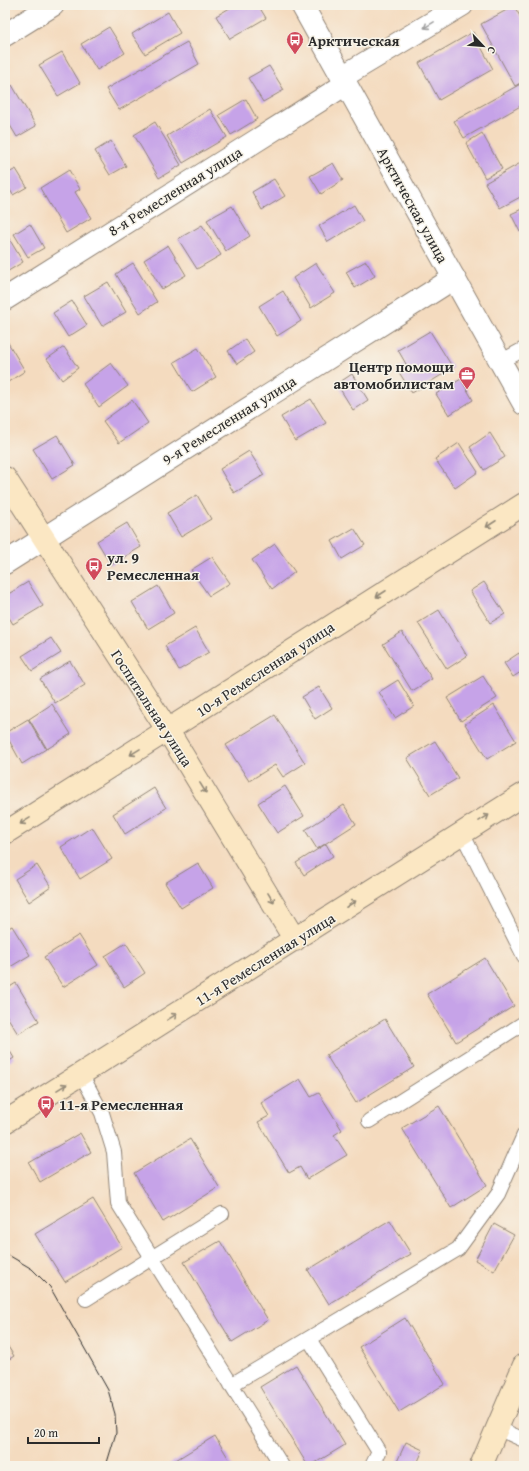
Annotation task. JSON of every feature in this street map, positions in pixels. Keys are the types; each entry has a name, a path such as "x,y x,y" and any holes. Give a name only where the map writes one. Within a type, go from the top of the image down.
{"main road":[{"name":"Госпитальная улица","path":"5,478 42,538 168,731 295,940"},
{"name":"10-я Ремесленная улица","path":"5,833 524,504"},
{"name":"11-я Ремесленная улица","path":"5,1122 524,794"},
{"path":"481,1466 524,1366"}],"street":[{"path":"5,35 54,5"},
{"name":"Арктическая улица","path":"302,5 524,404"},
{"name":"8-я Ремесленная улица","path":"5,299 462,5"},
{"name":"9-я Ремесленная улица","path":"5,563 42,538 454,278"}],"lane":[{"path":"500,362 524,349"},
{"path":"462,833 524,956"},
{"path":"369,1120 524,1023"},
{"path":"81,1074 102,1113 114,1152 118,1203 281,1466"},
{"path":"231,1385 458,1249 498,1194 524,1135"},
{"path":"86,1299 222,1214"},
{"path":"309,1338 379,1452 372,1466"},
{"path":"497,1428 524,1440"}],"building":[{"path":"235,5 258,5 266,18 230,39 216,16"},
{"path":"514,6 524,23 524,81 515,86 481,24"},
{"path":"168,12 180,33 145,54 132,34"},
{"path":"109,27 125,53 97,70 81,44"},
{"path":"473,32 493,69 439,100 419,63"},
{"path":"187,42 199,64 119,110 106,89"},
{"path":"62,52 80,83 58,96 39,65"},
{"path":"269,66 284,90 263,102 248,78"},
{"path":"524,82 524,104 464,138 454,121"},
{"path":"12,85 36,126 17,137 5,117 5,90"},
{"path":"246,99 257,119 231,135 219,115"},
{"path":"210,109 227,137 183,163 167,136"},
{"path":"155,122 181,165 159,178 134,135"},
{"path":"482,133 502,169 485,178 466,143"},
{"path":"111,141 126,166 110,175 95,151"},
{"path":"524,161 524,195 500,208 485,183"},
{"path":"333,163 343,180 321,194 310,176"},
{"path":"16,169 27,187 13,195 5,181 5,175"},
{"path":"69,170 80,189 75,192 91,218 66,233 40,188"},
{"path":"274,179 285,196 262,210 252,192"},
{"path":"354,205 363,221 328,242 319,226"},
{"path":"232,206 250,236 226,251 207,220"},
{"path":"524,208 524,230 520,232 511,214"},
{"path":"30,224 44,248 28,257 14,234"},
{"path":"202,225 221,255 197,269 178,239"},
{"path":"5,232 23,262 5,273"},
{"path":"168,245 186,275 162,289 144,260"},
{"path":"366,261 375,276 355,288 346,272"},
{"path":"133,263 157,302 140,313 116,274"},
{"path":"316,263 335,293 311,308 293,278"},
{"path":"108,282 126,312 102,326 84,296"},
{"path":"283,291 301,321 277,336 259,306"},
{"path":"72,301 87,325 68,337 53,313"},
{"path":"430,331 453,368 412,393 397,369 406,364 398,350"},
{"path":"245,339 254,352 237,364 228,351"},
{"path":"7,341 25,371 5,384 5,342"},
{"path":"64,347 78,368 62,380 47,359"},
{"path":"198,348 216,377 192,392 174,362"},
{"path":"111,363 128,386 99,407 83,384"},
{"path":"352,374 368,400 353,410 337,384"},
{"path":"461,379 473,400 449,415 436,394"},
{"path":"311,399 326,423 295,441 281,417"},
{"path":"132,400 148,423 119,443 103,421"},
{"path":"490,433 505,457 484,470 470,447"},
{"path":"57,435 75,465 52,479 33,449"},
{"path":"459,443 478,472 455,488 435,459"},
{"path":"249,451 264,475 234,493 220,469"},
{"path":"197,495 211,519 181,537 167,513"},
{"path":"127,523 141,547 111,565 97,541"},
{"path":"354,528 365,545 342,559 332,541"},
{"path":"275,544 295,572 272,589 252,560"},
{"path":"212,557 230,583 209,596 191,570"},
{"path":"28,582 43,606 13,624 5,611 5,596"},
{"path":"484,582 505,614 490,623 470,591"},
{"path":"158,586 174,613 148,629 132,602"},
{"path":"439,610 467,656 447,669 418,623"},
{"path":"195,628 209,652 179,670 165,646"},
{"path":"402,632 432,679 412,691 383,644"},
{"path":"51,638 61,653 32,671 22,656"},
{"path":"519,653 524,662 524,670 513,677 504,663"},
{"path":"70,661 85,685 55,703 40,679"},
{"path":"483,676 497,698 461,721 447,698"},
{"path":"398,680 414,706 395,718 379,692"},
{"path":"319,687 332,708 315,719 302,697"},
{"path":"52,704 71,734 47,749 29,719"},
{"path":"494,705 516,741 487,759 465,724"},
{"path":"275,715 305,763 283,777 275,765 249,781 226,745"},
{"path":"28,719 46,749 22,764 5,733"},
{"path":"435,741 458,778 430,795 407,758"},
{"path":"285,786 304,816 277,833 258,803"},
{"path":"154,788 166,808 125,834 113,814"},
{"path":"344,805 356,824 317,849 305,830"},
{"path":"92,827 112,859 80,879 61,847"},
{"path":"326,844 333,856 304,875 296,863"},
{"path":"198,863 213,888 181,908 165,883"},
{"path":"37,865 51,887 29,902 15,879"},
{"path":"12,926 30,955 10,967 5,959 5,930"},
{"path":"79,935 98,965 63,987 44,957"},
{"path":"126,943 145,973 124,987 105,956"},
{"path":"485,958 514,1006 456,1042 427,994"},
{"path":"16,983 39,1021 18,1034 5,1013 5,990"},
{"path":"385,1019 414,1067 356,1103 326,1055"},
{"path":"5,1043 14,1058 5,1064"},
{"path":"300,1079 311,1097 319,1093 342,1130 334,1135 347,1155 307,1179 300,1167 289,1173 258,1122 269,1116 261,1103"},
{"path":"439,1106 487,1185 451,1208 402,1128"},
{"path":"80,1133 91,1152 40,1182 29,1163"},
{"path":"190,1139 219,1187 163,1222 134,1173"},
{"path":"93,1199 122,1247 65,1282 35,1234"},
{"path":"390,1220 411,1254 329,1304 308,1270"},
{"path":"494,1224 514,1235 494,1271 475,1260"},
{"path":"220,1241 268,1320 232,1342 184,1262"},
{"path":"405,1318 445,1384 399,1412 359,1347"},
{"path":"5,1342 14,1356 5,1362"},
{"path":"296,1365 345,1445 310,1466 308,1466 260,1387"},
{"path":"215,1436 233,1466 166,1466"},
{"path":"406,1442 423,1450 416,1466 395,1466"}],"tram line":[{"path":"5,1253 32,1269 50,1287 108,1390 115,1414 116,1433 106,1466"}],"place":[{"name":"Арктическая","path":"295,55"},
{"name":"Центр помощи автомобилистам","path":"467,390"},
{"name":"ул. 9 Ремесленная","path":"94,581"},
{"name":"11-я Ремесленная","path":"46,1119"}]}
